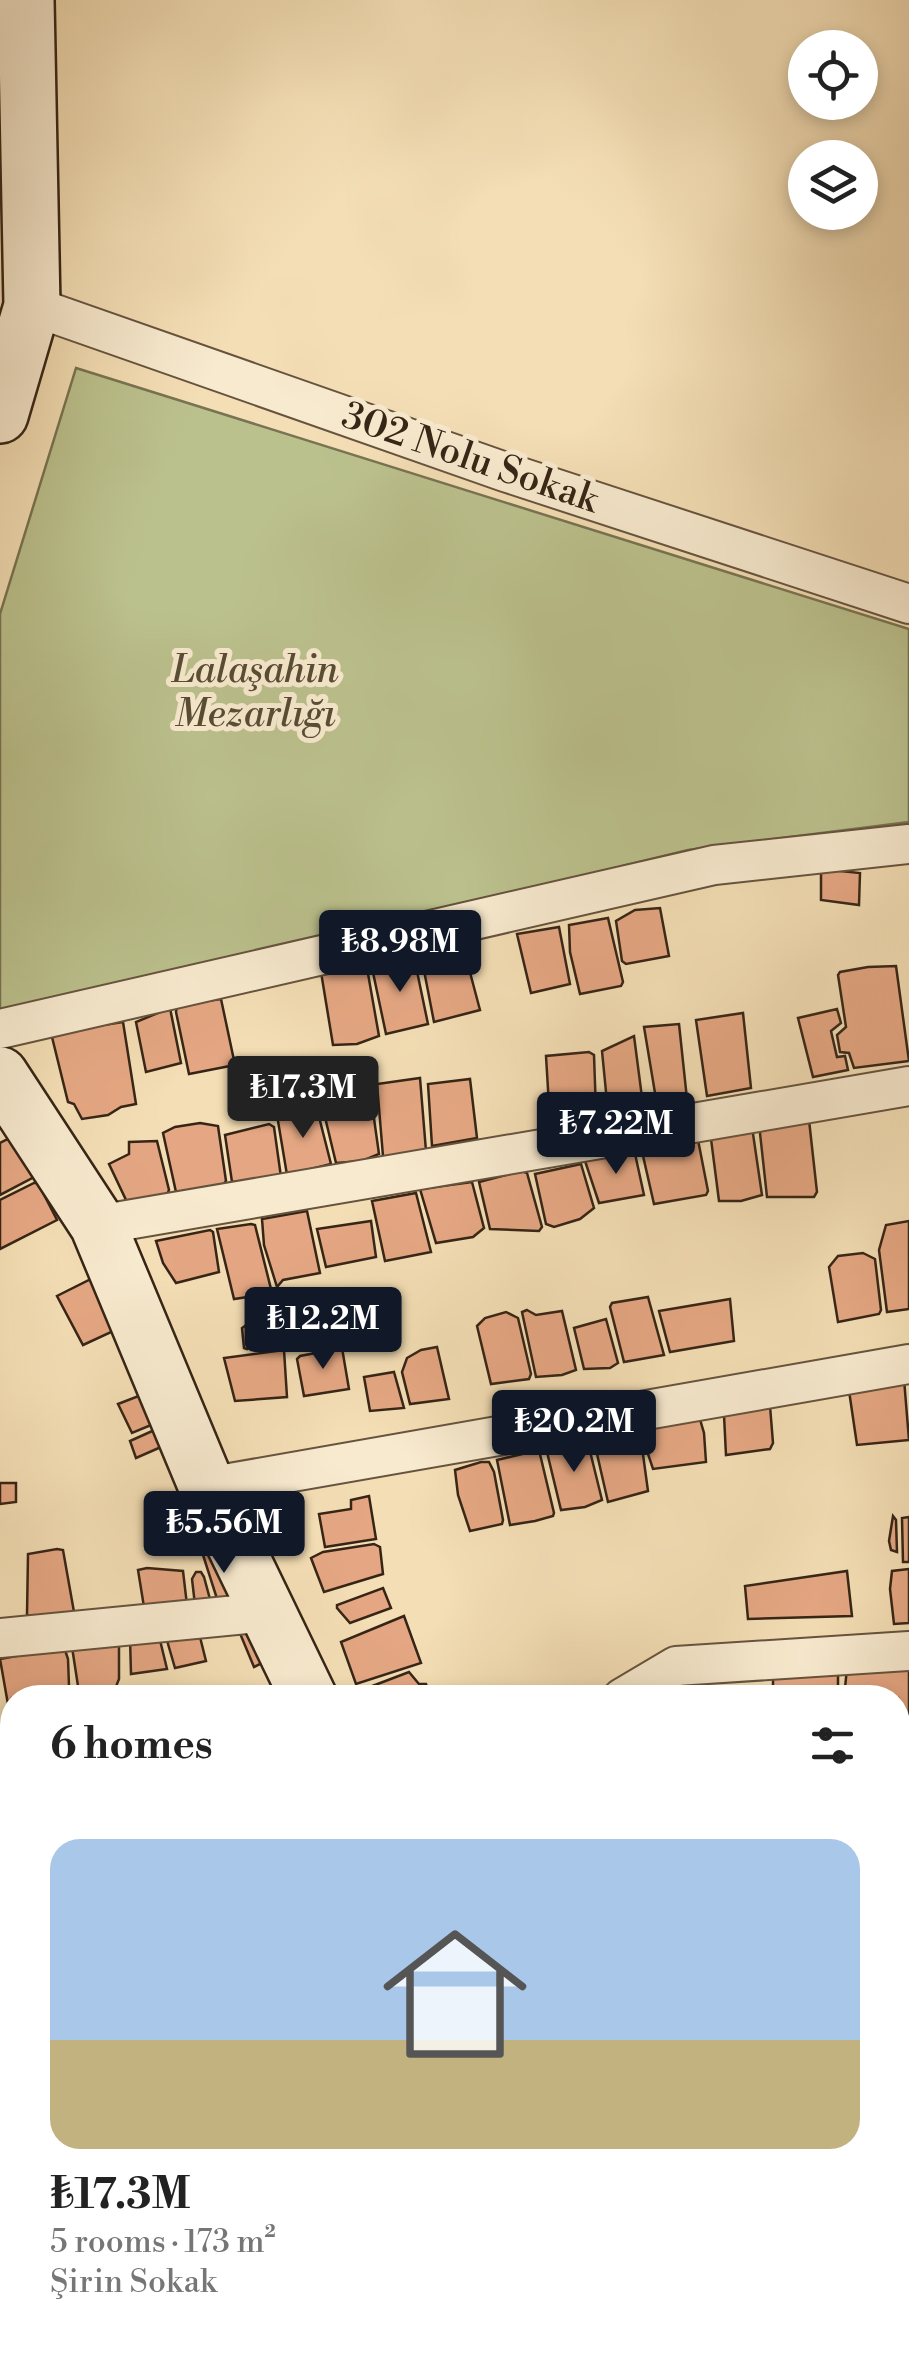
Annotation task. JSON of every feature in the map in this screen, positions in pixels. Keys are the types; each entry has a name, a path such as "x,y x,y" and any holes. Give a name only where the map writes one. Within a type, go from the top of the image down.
{"main road":[{"path":"0,416 32,306 26,0"},
{"path":"0,1075 98,1226 208,1487 303,1685"}],"street":[{"name":"302 Nolu Sokak","path":"32,306 506,472 909,604"},
{"path":"0,1029 714,865 908,854"},
{"path":"98,1226 909,1086"},
{"path":"208,1487 909,1364"},
{"path":"0,1638 268,1612"},
{"path":"644,1685 676,1666 909,1651"}],"green space":[{"name":"Lalaşahin Mezarlığı","path":"76,368 909,629 909,822 688,850 5,1017 0,1010 0,614"}],"building":[{"path":"821,869 860,873 859,905 821,900"},
{"path":"660,908 669,956 626,964 622,961 616,921 635,910"},
{"path":"608,918 623,982 621,986 580,994 570,952 569,925"},
{"path":"559,927 570,984 531,993 517,934"},
{"path":"463,946 480,1010 434,1022 421,955"},
{"path":"414,957 428,1024 386,1034 371,963"},
{"path":"363,965 367,968 379,1036 357,1044 333,1045 321,972"},
{"path":"896,966 909,1061 854,1068 849,1053 840,1052 837,1035 846,1027 838,975 868,967"},
{"path":"221,999 235,1065 189,1074 177,1005"},
{"path":"170,1008 181,1063 146,1072 136,1022"},
{"path":"837,1009 841,1023 831,1031 837,1057 845,1056 848,1070 813,1077 798,1018"},
{"path":"743,1013 751,1088 707,1096 696,1020"},
{"path":"123,1022 136,1104 108,1115 82,1119 74,1104 68,1102 52,1037 70,1030"},
{"path":"679,1024 687,1099 657,1105 644,1027"},
{"path":"634,1036 643,1105 608,1112 602,1051"},
{"path":"589,1052 594,1055 596,1112 550,1122 546,1056"},
{"path":"420,1078 426,1151 388,1159 383,1156 377,1084"},
{"path":"470,1079 477,1138 432,1146 428,1084"},
{"path":"370,1090 379,1154 362,1161 336,1163 324,1113 325,1095"},
{"path":"317,1109 331,1164 287,1175 277,1115"},
{"path":"809,1120 817,1192 814,1197 767,1197 759,1124"},
{"path":"200,1123 218,1126 226,1181 222,1186 176,1192 163,1133"},
{"path":"269,1124 274,1127 281,1177 232,1182 225,1135"},
{"path":"752,1127 762,1195 741,1201 719,1201 711,1139"},
{"path":"12,1137 36,1176 0,1195 0,1143"},
{"path":"698,1140 706,1195 654,1204 641,1147"},
{"path":"157,1141 167,1195 127,1202 109,1164 129,1154 129,1142"},
{"path":"634,1149 644,1195 599,1203 585,1161"},
{"path":"581,1164 594,1208 580,1219 554,1227 546,1224 535,1174"},
{"path":"527,1173 542,1227 539,1231 490,1229 479,1182"},
{"path":"472,1182 484,1228 473,1237 436,1243 420,1189"},
{"path":"38,1183 57,1220 0,1249 0,1200"},
{"path":"416,1193 431,1252 385,1261 372,1201"},
{"path":"307,1211 320,1273 283,1280 277,1287 264,1245 262,1219"},
{"path":"371,1221 376,1257 326,1267 317,1229"},
{"path":"909,1221 909,1309 887,1312 879,1250 886,1225"},
{"path":"255,1225 271,1289 269,1294 234,1299 217,1229"},
{"path":"210,1230 219,1272 176,1283 163,1263 156,1241"},
{"path":"863,1253 875,1259 881,1310 879,1314 838,1322 829,1267 838,1256"},
{"path":"95,1277 120,1328 83,1345 57,1296"},
{"path":"648,1297 664,1355 624,1362 610,1307 612,1303"},
{"path":"730,1299 734,1341 670,1352 659,1311"},
{"path":"527,1310 536,1315 562,1311 576,1370 536,1377 522,1312"},
{"path":"506,1312 518,1318 531,1374 529,1379 491,1384 477,1326 485,1318"},
{"path":"606,1319 618,1363 610,1368 584,1369 574,1328"},
{"path":"245,1326 253,1345 247,1349 242,1328"},
{"path":"437,1347 449,1399 410,1404 402,1372 407,1358"},
{"path":"342,1348 349,1389 304,1396 297,1359"},
{"path":"284,1350 287,1397 235,1401 224,1358"},
{"path":"394,1372 404,1408 370,1411 364,1377"},
{"path":"904,1379 909,1440 857,1445 848,1384"},
{"path":"154,1390 168,1418 132,1433 118,1404"},
{"path":"770,1406 770,1449 726,1455 724,1415"},
{"path":"699,1416 706,1462 653,1469 645,1424"},
{"path":"170,1423 177,1440 136,1458 130,1441"},
{"path":"639,1425 648,1491 608,1502 592,1432"},
{"path":"587,1439 602,1500 561,1510 546,1448"},
{"path":"539,1450 553,1516 510,1525 497,1460"},
{"path":"489,1462 494,1472 503,1520 502,1524 470,1531 458,1495 455,1470"},
{"path":"0,1483 16,1483 16,1502 0,1504"},
{"path":"369,1496 376,1539 325,1547 319,1514 351,1509 351,1500"},
{"path":"893,1516 897,1552 891,1550 889,1541"},
{"path":"909,1517 909,1562 903,1562 902,1518"},
{"path":"374,1544 380,1547 383,1574 324,1592 311,1558 323,1552"},
{"path":"230,1548 245,1600 219,1605 203,1555 204,1551"},
{"path":"63,1550 74,1612 36,1619 27,1615 28,1554"},
{"path":"909,1569 909,1623 894,1624 892,1571"},
{"path":"138,1570 183,1571 187,1605 144,1607"},
{"path":"847,1571 852,1616 748,1619 745,1586"},
{"path":"196,1572 204,1577 211,1603 195,1605 192,1579"},
{"path":"383,1588 391,1608 350,1623 337,1608 337,1605"},
{"path":"404,1616 421,1663 356,1684 341,1642"},
{"path":"198,1629 206,1661 175,1668 166,1637"},
{"path":"261,1630 274,1657 254,1667 239,1631"},
{"path":"159,1636 167,1669 131,1674 130,1638"},
{"path":"119,1642 117,1685 78,1685 72,1647"},
{"path":"64,1647 69,1685 5,1685 0,1659"},
{"path":"848,1658 909,1658 909,1685 845,1685"},
{"path":"773,1661 838,1664 838,1685 773,1685"},
{"path":"409,1672 419,1684 426,1685 375,1685"}]}
